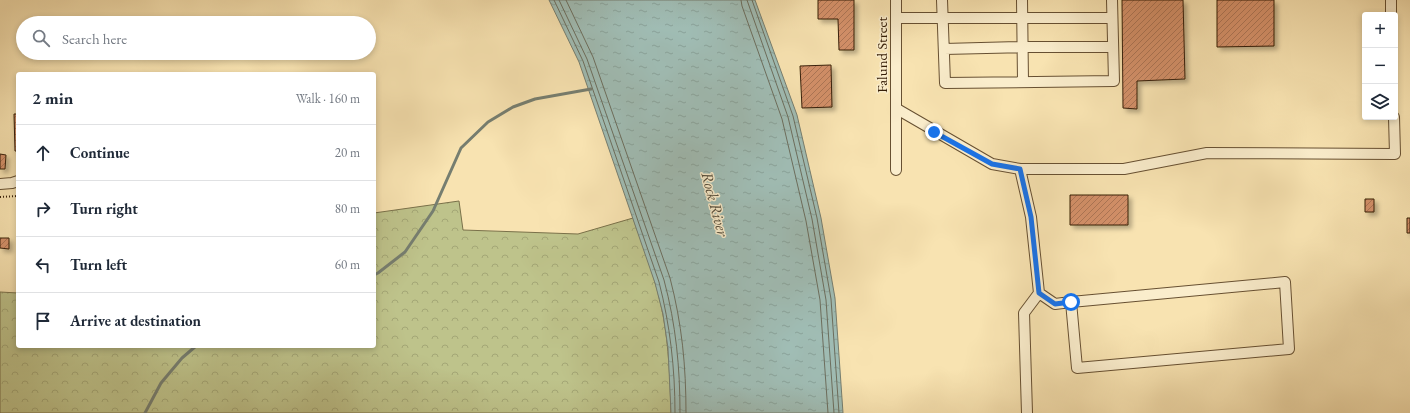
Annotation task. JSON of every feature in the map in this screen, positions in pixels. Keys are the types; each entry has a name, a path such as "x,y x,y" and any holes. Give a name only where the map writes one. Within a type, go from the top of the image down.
{"street":[{"name":"Falund Street","path":"896,0 896,170"},
{"path":"942,0 945,83 1114,81 1112,0"},
{"path":"1022,0 1023,81"},
{"path":"1391,0 1391,12"},
{"path":"896,18 1112,18"},
{"path":"944,49 1113,47"},
{"path":"897,109 992,164 1020,169 1124,169 1207,152 1395,154 1394,120"},
{"path":"1020,169 1031,217 1039,293 1024,313 1027,413"},
{"path":"0,184 16,182"},
{"path":"1039,293 1055,304 1071,302 1285,282 1289,349 1077,368 1071,302"}],"path":[{"path":"0,197 16,196"}],"green space":[{"path":"459,201 463,230 578,234 633,218 654,278 663,315 668,351 671,413 0,413 0,292 16,293 16,348 376,348 376,213"}],"water":[{"name":"Rock River","path":"549,0 755,0 797,115 821,218 835,298 843,413 671,413 668,348 663,314 655,283 579,62"}],"building":[{"path":"818,0 854,0 854,50 839,50 838,19 818,19"},
{"path":"1122,0 1183,0 1185,79 1137,81 1137,109 1123,108"},
{"path":"1217,0 1274,0 1274,46 1217,47"},
{"path":"831,65 832,107 802,108 800,66"},
{"path":"14,114 16,114 16,151"},
{"path":"0,154 6,155 5,169 0,169"},
{"path":"1070,195 1128,195 1128,225 1070,225"},
{"path":"1365,199 1374,199 1374,212 1365,212"},
{"path":"1407,218 1410,218 1410,233 1407,233"},
{"path":"0,238 9,238 9,249 0,248"}],"waterway":[{"path":"376,274 405,252 433,211 461,148 488,122 513,107 535,99 591,89"},
{"path":"145,413 161,383 182,358 194,348"}],"route":[{"path":"934,132 992,164 1020,169 1031,217 1039,293 1055,304 1071,302"}]}
